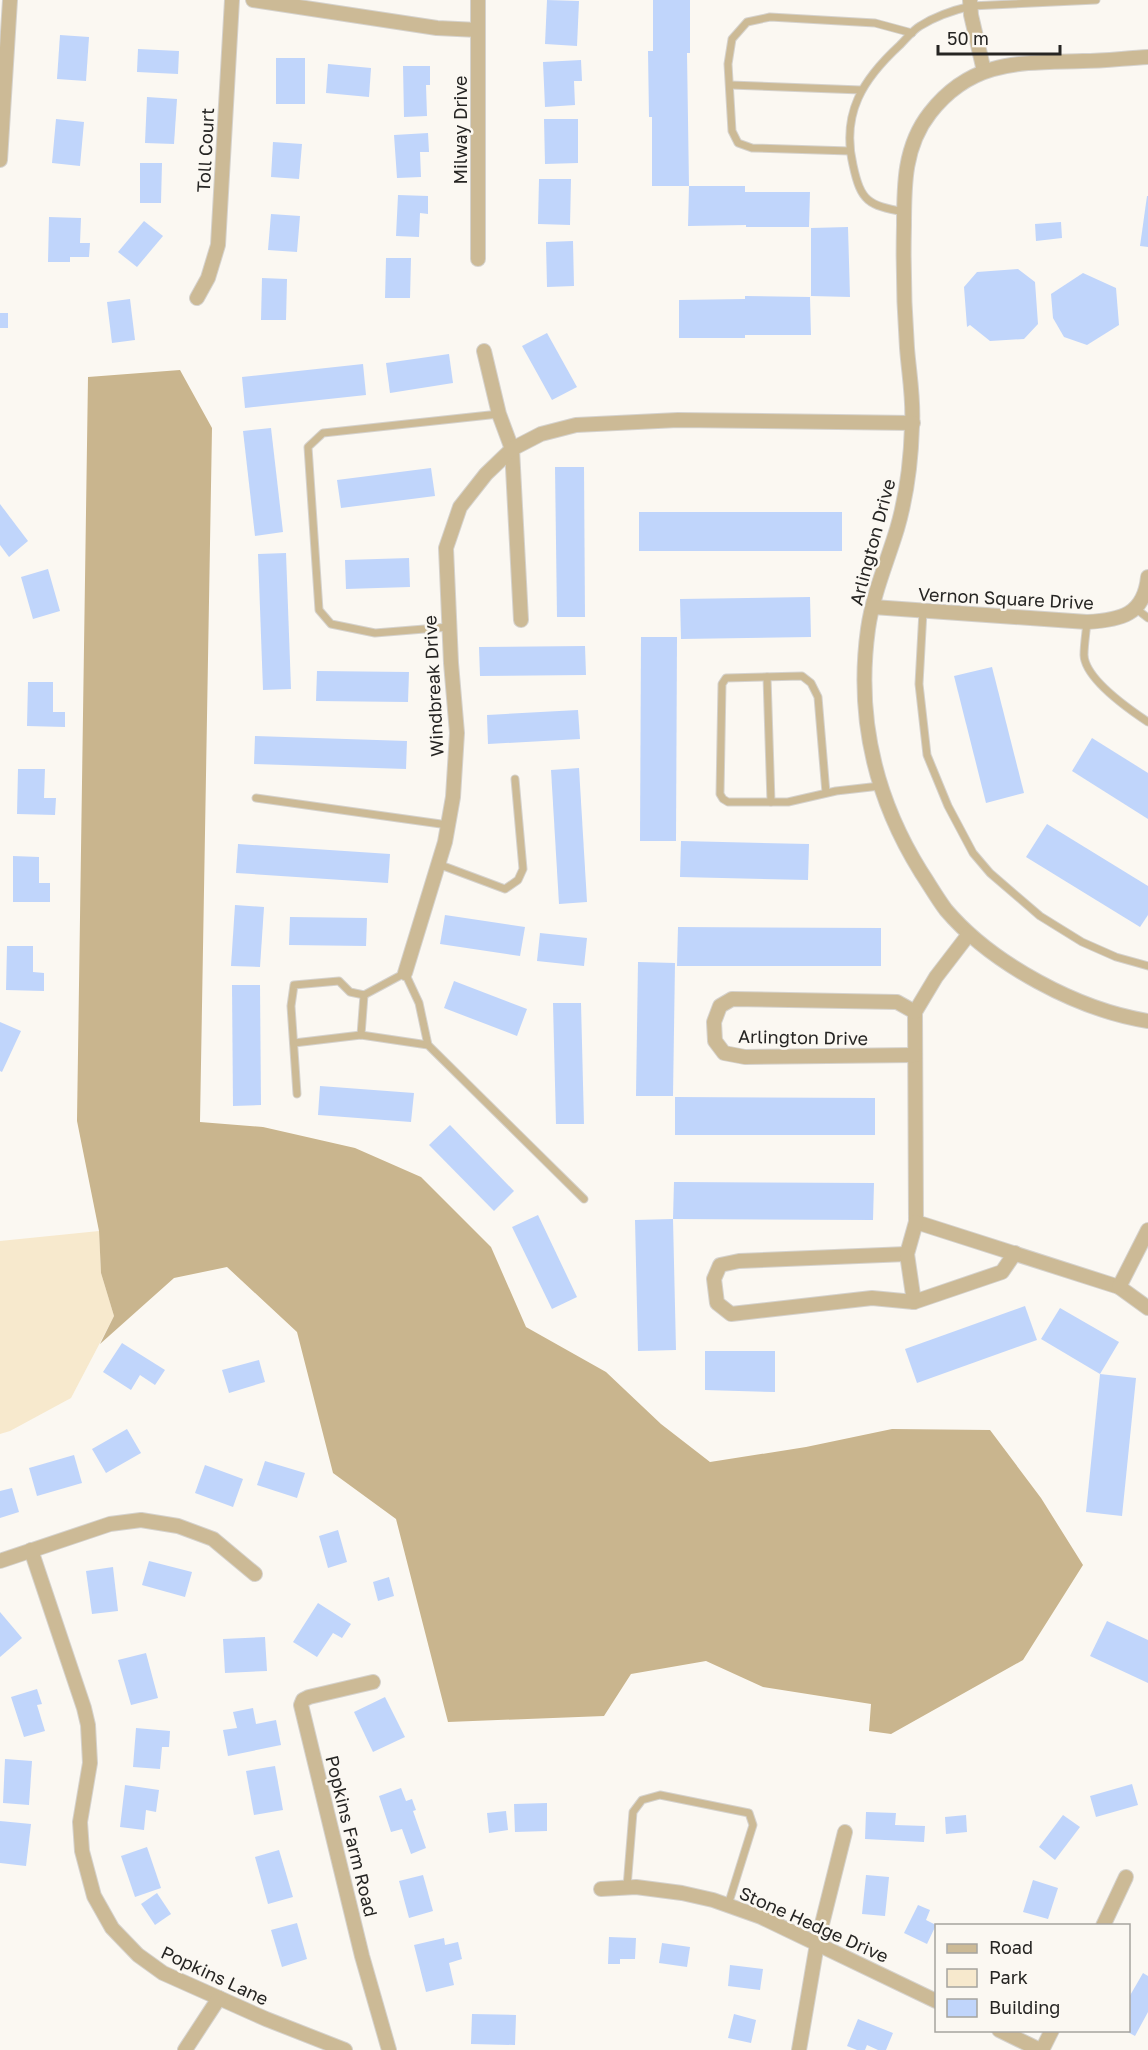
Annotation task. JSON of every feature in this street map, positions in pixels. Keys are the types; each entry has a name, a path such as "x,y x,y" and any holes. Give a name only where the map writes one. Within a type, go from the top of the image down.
{"street":[{"path":"0,160 10,0"},
{"name":"Toll Court","path":"197,298 208,278 218,245 232,0"},
{"path":"253,0 437,28 478,30"},
{"name":"Milway Drive","path":"478,0 478,259"},
{"path":"971,3 984,71"},
{"name":"Arlington Drive","path":"1126,58 1148,50"},
{"name":"Arlington Drive","path":"1148,57 1026,62 984,71 951,91 924,122 908,158 904,183 903,290 913,423 905,496 868,628 864,674 869,743 880,786 908,850 944,908 969,934 1028,976 1054,990 1107,1012 1148,1021"},
{"path":"484,351 499,414 512,449 521,620"},
{"name":"Windbreak Drive","path":"405,972 438,864 453,797 457,733 446,548 460,507 486,474 512,449 541,434 576,425 678,420 913,423"},
{"path":"1135,608 1146,593 1148,577"},
{"name":"Vernon Square Drive","path":"873,607 1087,622 1112,621 1126,616 1135,608"},
{"path":"914,1302 907,1254 916,1222 915,1012 936,977 969,934"},
{"name":"Arlington Drive","path":"915,1012 897,1002 732,999 720,1006 714,1022 715,1041 724,1053 745,1057 915,1055"},
{"path":"916,1222 1119,1287 1148,1308"},
{"path":"1119,1287 1148,1230"},
{"path":"907,1254 739,1261 720,1265 714,1279 717,1303 730,1314 872,1298 914,1302 1002,1272 1015,1253"},
{"path":"0,1561 110,1524 141,1520 178,1526 213,1539 255,1574"},
{"name":"Popkins Lane","path":"31,1550 88,1725 90,1763 82,1808 81,1842 84,1865 94,1896 112,1928 138,1955 163,1973 266,2019 345,2050"},
{"name":"Popkins Farm Road","path":"373,1682 309,1697 303,1700 301,1705 362,1956 388,2050"},
{"path":"799,2050 817,1944 845,1832"},
{"path":"1104,1924 1126,1877"},
{"name":"Stone Hedge Drive","path":"600,1889 636,1887 682,1893 728,1905 761,1917 935,2001"},
{"path":"185,2050 219,1998"},
{"path":"1001,2032 1041,2050 1051,2032"}],"lane":[{"path":"904,212 878,207 864,198 856,178 848,144 852,112 861,90 889,55 919,26 971,3 1096,0"},
{"path":"849,151 752,148 738,142 732,131 729,64 732,39 747,22 770,17 875,23 912,33"},
{"path":"730,85 861,90"},
{"path":"449,627 375,633 331,624 319,610 308,447 323,433 499,414"},
{"path":"1135,608 1148,618"},
{"path":"923,611 919,684 927,754 948,806 973,853 997,879 1041,916 1082,942 1116,957 1148,966"},
{"path":"1087,622 1084,658 1094,678 1125,707 1148,722"},
{"path":"767,676 771,802"},
{"path":"826,793 818,697 811,683 802,676 726,678 722,684 720,794 723,799 728,802 788,802 826,793 880,786"},
{"path":"438,864 505,888 518,880 523,869 515,779"},
{"path":"256,798 448,825"},
{"path":"297,1094 291,1006 294,985 339,981 350,992 364,995 405,972 419,1003 428,1045 584,1199"},
{"path":"362,1035 364,995"},
{"path":"294,1043 362,1035 428,1045"},
{"path":"627,1887 633,1812 642,1800 660,1796 749,1813 753,1825 728,1905"}],"green space":[{"path":"99,1231 101,1273 114,1316 71,1398 10,1431 0,1434 0,1241"}],"shaded area":[{"path":"180,370 212,428 200,1122 263,1127 355,1148 421,1177 491,1247 526,1327 606,1372 661,1424 710,1462 806,1447 892,1429 990,1430 1041,1498 1083,1565 1023,1660 891,1734 869,1731 871,1704 763,1687 706,1661 631,1674 604,1716 448,1722 396,1519 333,1473 297,1332 227,1267 174,1278 100,1344 114,1316 101,1273 99,1231 77,1121 88,377"}],"building":[{"path":"547,0 579,1 577,46 545,44"},
{"path":"653,0 690,0 690,53 687,53 689,186 652,186 652,117 649,117 648,51 653,51"},
{"path":"60,35 89,37 86,81 57,79"},
{"path":"138,49 179,51 178,74 137,72"},
{"path":"276,58 305,58 305,104 276,104"},
{"path":"581,60 582,81 574,81 575,105 545,107 543,62"},
{"path":"328,64 371,68 369,97 326,93"},
{"path":"403,66 430,66 430,85 426,85 427,116 404,117"},
{"path":"147,97 177,99 174,144 145,143"},
{"path":"56,119 84,122 80,166 52,163"},
{"path":"544,119 578,119 578,163 545,164"},
{"path":"428,133 429,152 420,152 421,177 397,178 394,135"},
{"path":"273,142 302,144 299,179 271,177"},
{"path":"140,163 162,163 161,203 140,203"},
{"path":"539,179 571,179 570,225 538,224"},
{"path":"689,186 745,186 745,192 810,192 809,227 688,226"},
{"path":"398,195 428,196 428,214 420,213 419,237 396,236"},
{"path":"1148,196 1148,247 1140,246"},
{"path":"271,214 300,216 297,252 268,250"},
{"path":"49,217 81,218 80,243 90,243 89,257 70,257 70,262 48,262"},
{"path":"144,221 163,236 137,267 118,252"},
{"path":"1061,222 1062,238 1036,241 1035,224"},
{"path":"848,227 850,297 811,296 811,228"},
{"path":"573,241 574,286 547,287 546,242"},
{"path":"386,258 411,258 410,298 385,298"},
{"path":"1018,269 1035,282 1038,324 1024,339 990,341 970,325 967,327 964,287 977,272"},
{"path":"1083,273 1116,288 1119,325 1087,345 1064,337 1053,318 1051,294"},
{"path":"262,278 287,279 286,320 261,320"},
{"path":"745,296 810,297 811,335 679,338 679,300 745,299"},
{"path":"130,299 135,340 112,343 107,302"},
{"path":"0,313 8,313 8,328 0,328"},
{"path":"547,333 577,387 552,400 522,346"},
{"path":"449,354 453,383 390,393 386,363"},
{"path":"363,364 366,395 245,408 242,377"},
{"path":"271,428 283,532 255,536 243,431"},
{"path":"555,467 584,467 585,617 557,617"},
{"path":"431,468 435,496 341,508 337,480"},
{"path":"0,504 28,541 9,557 0,545"},
{"path":"639,512 842,512 842,551 639,551"},
{"path":"286,553 291,689 263,690 258,554"},
{"path":"409,558 410,587 346,589 345,560"},
{"path":"48,569 60,611 33,619 21,577"},
{"path":"810,597 811,637 681,639 680,599"},
{"path":"641,637 677,637 676,841 640,841"},
{"path":"585,646 586,675 480,676 479,647"},
{"path":"992,667 1024,793 986,803 954,676"},
{"path":"317,671 409,672 408,702 316,701"},
{"path":"28,682 53,682 53,712 65,712 65,727 27,726"},
{"path":"578,710 580,739 488,744 487,715"},
{"path":"255,736 407,741 406,769 254,764"},
{"path":"1092,738 1148,773 1148,819 1072,771"},
{"path":"579,768 587,902 559,904 551,770"},
{"path":"18,769 45,769 44,798 56,798 55,815 17,814"},
{"path":"1047,824 1148,886 1148,915 1140,927 1026,857"},
{"path":"681,841 809,844 808,880 680,877"},
{"path":"238,844 390,854 388,883 236,873"},
{"path":"13,856 39,857 39,883 50,883 50,902 13,902"},
{"path":"235,905 264,907 260,967 231,966"},
{"path":"445,915 525,927 520,956 440,944"},
{"path":"290,917 367,918 366,946 289,945"},
{"path":"678,927 881,928 881,966 677,966"},
{"path":"540,933 587,938 584,966 537,961"},
{"path":"7,946 33,946 33,972 44,973 44,991 6,990"},
{"path":"638,962 675,963 673,1096 636,1096"},
{"path":"454,981 527,1009 517,1036 444,1008"},
{"path":"232,985 260,985 261,1105 233,1106"},
{"path":"553,1003 581,1003 584,1124 556,1124"},
{"path":"0,1022 21,1031 2,1072 0,1071"},
{"path":"320,1086 414,1093 411,1122 318,1115"},
{"path":"675,1097 875,1098 875,1135 675,1135"},
{"path":"450,1125 514,1191 494,1211 429,1145"},
{"path":"674,1182 874,1183 873,1220 673,1219"},
{"path":"538,1215 577,1297 552,1309 512,1227"},
{"path":"673,1219 676,1350 638,1351 635,1220"},
{"path":"1025,1306 1037,1340 917,1383 905,1349"},
{"path":"1060,1308 1119,1342 1100,1374 1041,1339"},
{"path":"122,1343 165,1370 155,1385 140,1375 131,1390 103,1372"},
{"path":"705,1351 775,1351 775,1392 705,1390"},
{"path":"259,1360 265,1382 229,1393 222,1370"},
{"path":"1100,1374 1136,1378 1122,1516 1086,1512"},
{"path":"127,1429 141,1453 106,1473 92,1449"},
{"path":"74,1455 82,1483 37,1496 29,1468"},
{"path":"265,1461 305,1473 297,1498 257,1485"},
{"path":"205,1465 243,1479 233,1507 195,1493"},
{"path":"12,1488 19,1512 0,1518 0,1491"},
{"path":"338,1530 347,1562 328,1568 319,1536"},
{"path":"149,1561 192,1572 185,1597 142,1585"},
{"path":"113,1567 118,1611 92,1614 86,1571"},
{"path":"389,1577 394,1596 378,1601 373,1582"},
{"path":"318,1603 351,1624 342,1638 333,1633 317,1657 293,1642"},
{"path":"0,1612 22,1638 0,1657"},
{"path":"1107,1621 1148,1640 1148,1683 1090,1656"},
{"path":"265,1637 267,1671 225,1673 223,1639"},
{"path":"146,1653 158,1698 131,1705 118,1660"},
{"path":"37,1689 42,1704 37,1705 45,1731 24,1737 11,1697"},
{"path":"385,1697 405,1737 373,1752 354,1712"},
{"path":"253,1708 256,1724 276,1720 281,1745 228,1756 223,1730 237,1728 233,1712"},
{"path":"136,1728 170,1731 169,1747 162,1747 160,1769 133,1767"},
{"path":"5,1759 32,1761 29,1805 3,1803"},
{"path":"275,1766 283,1810 254,1815 246,1771"},
{"path":"1132,1784 1138,1805 1096,1817 1090,1796"},
{"path":"125,1785 159,1790 156,1812 146,1810 144,1830 120,1827"},
{"path":"401,1788 406,1801 412,1799 416,1810 413,1811 426,1848 411,1854 402,1829 391,1832 379,1796"},
{"path":"547,1803 547,1831 515,1832 514,1804"},
{"path":"506,1811 508,1830 489,1833 487,1813"},
{"path":"866,1812 896,1813 895,1825 925,1826 924,1842 865,1839"},
{"path":"966,1815 967,1832 946,1834 945,1817"},
{"path":"1063,1815 1080,1827 1055,1860 1039,1847"},
{"path":"0,1821 31,1824 26,1866 0,1863"},
{"path":"147,1847 161,1888 135,1897 121,1856"},
{"path":"279,1850 293,1897 268,1904 255,1857"},
{"path":"423,1875 433,1911 409,1918 399,1881"},
{"path":"866,1875 889,1877 885,1916 862,1914"},
{"path":"1033,1880 1058,1888 1048,1919 1023,1912"},
{"path":"157,1893 171,1914 155,1925 141,1904"},
{"path":"918,1905 930,1910 926,1920 935,1924 935,1927 927,1944 904,1933"},
{"path":"297,1923 307,1959 282,1967 271,1930"},
{"path":"609,1937 636,1938 635,1959 620,1959 620,1964 608,1964"},
{"path":"444,1938 445,1945 458,1942 462,1959 449,1963 454,1985 426,1992 414,1945"},
{"path":"662,1943 690,1947 687,1967 659,1963"},
{"path":"730,1965 763,1969 760,1990 728,1986"},
{"path":"1143,1973 1148,1976 1148,2012 1135,2036 1128,2032 1130,2032 1130,1996"},
{"path":"472,2014 516,2015 515,2045 471,2044"},
{"path":"734,2014 756,2020 751,2043 728,2038"},
{"path":"858,2019 893,2033 886,2050 878,2050 867,2045 865,2050 847,2046"}]}
